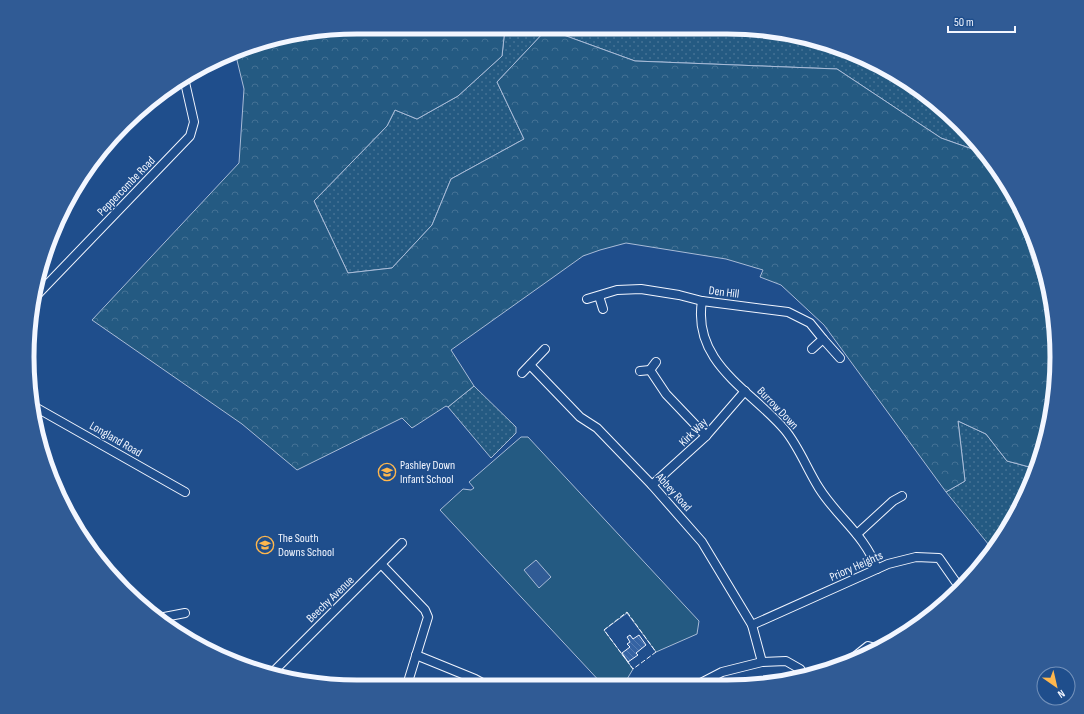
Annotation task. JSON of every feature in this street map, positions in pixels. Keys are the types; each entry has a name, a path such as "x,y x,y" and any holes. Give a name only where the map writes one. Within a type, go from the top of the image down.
{"street":[{"name":"Peppercombe Road","path":"41,291 190,136 194,122 185,83"},
{"name":"Den Hill","path":"587,299 617,290 641,289 679,295 702,301 788,312 810,323 840,358"},
{"path":"599,296 603,309"},
{"name":"Burrow Down","path":"702,301 700,324 704,338 711,353 723,369 786,431 800,452 819,488 871,552 877,569"},
{"path":"812,349 823,339"},
{"path":"522,373 545,349"},
{"path":"640,371 650,370 656,362"},
{"name":"Abbey Road","path":"530,365 580,417 597,428 652,485 702,542 752,625 762,662"},
{"path":"650,370 666,394 706,436"},
{"name":"Kirk Way","path":"652,485 706,436 745,391"},
{"name":"Longland Road","path":"38,409 185,492"},
{"path":"857,534 893,501 902,496"},
{"name":"Beechy Avenue","path":"275,670 382,565 402,543"},
{"name":"Priory Heights","path":"752,625 899,560 929,556 939,558 957,583"},
{"path":"382,565 425,610 428,617 408,680"},
{"path":"165,617 185,613"},
{"path":"416,655 477,680"},
{"path":"707,680 722,672 762,662 786,661 802,671"}],"green space":[{"path":"357,34 504,34 502,56 458,96 417,119 395,110 387,126 314,201 348,273 392,268 432,225 451,179 524,139 497,82 542,34 561,34 635,61 837,69 941,138 975,150 996,178 1017,214 1041,287 1042,288 1049,336 1050,357 1047,399 1039,441 1030,467 1007,461 986,434 958,421 965,481 946,492 824,325 781,285 760,277 763,270 726,259 626,243 583,256 451,350 474,386 448,407 446,406 412,428 402,418 297,470 242,424 92,320 239,163 244,89 236,58 253,51 294,40"},
{"path":"504,34 542,34 497,82 524,139 451,179 432,225 392,268 348,273 314,201 387,126 395,110 417,119 458,96 502,56"},
{"path":"561,34 727,34 769,37 811,45 851,59 889,77 940,114 975,150 941,138 837,69 635,61"},
{"path":"1020,221 1033,253 1042,288 1041,287"},
{"path":"474,386 516,427 516,433 491,458 448,407"},
{"path":"958,421 986,434 1007,461 1030,467 1017,500 989,545 946,492 965,481"},
{"path":"521,437 528,437 699,621 697,634 656,652 627,613 604,630 633,669 627,680 598,680 440,510 463,489 471,490 474,488 469,482"}],"shaded area":[{"path":"536,560 551,577 539,588 524,570"}],"building":[{"path":"630,635 633,639 639,635 646,645 636,653 638,655 628,662 622,653 630,647 627,644 630,642 627,637"}],"fence":[{"path":"627,612 656,652 633,669 604,630 627,612"}],"place":[{"name":"Pashley Down Infant School","path":"387,472"},
{"name":"The South Downs School","path":"265,545"}]}
